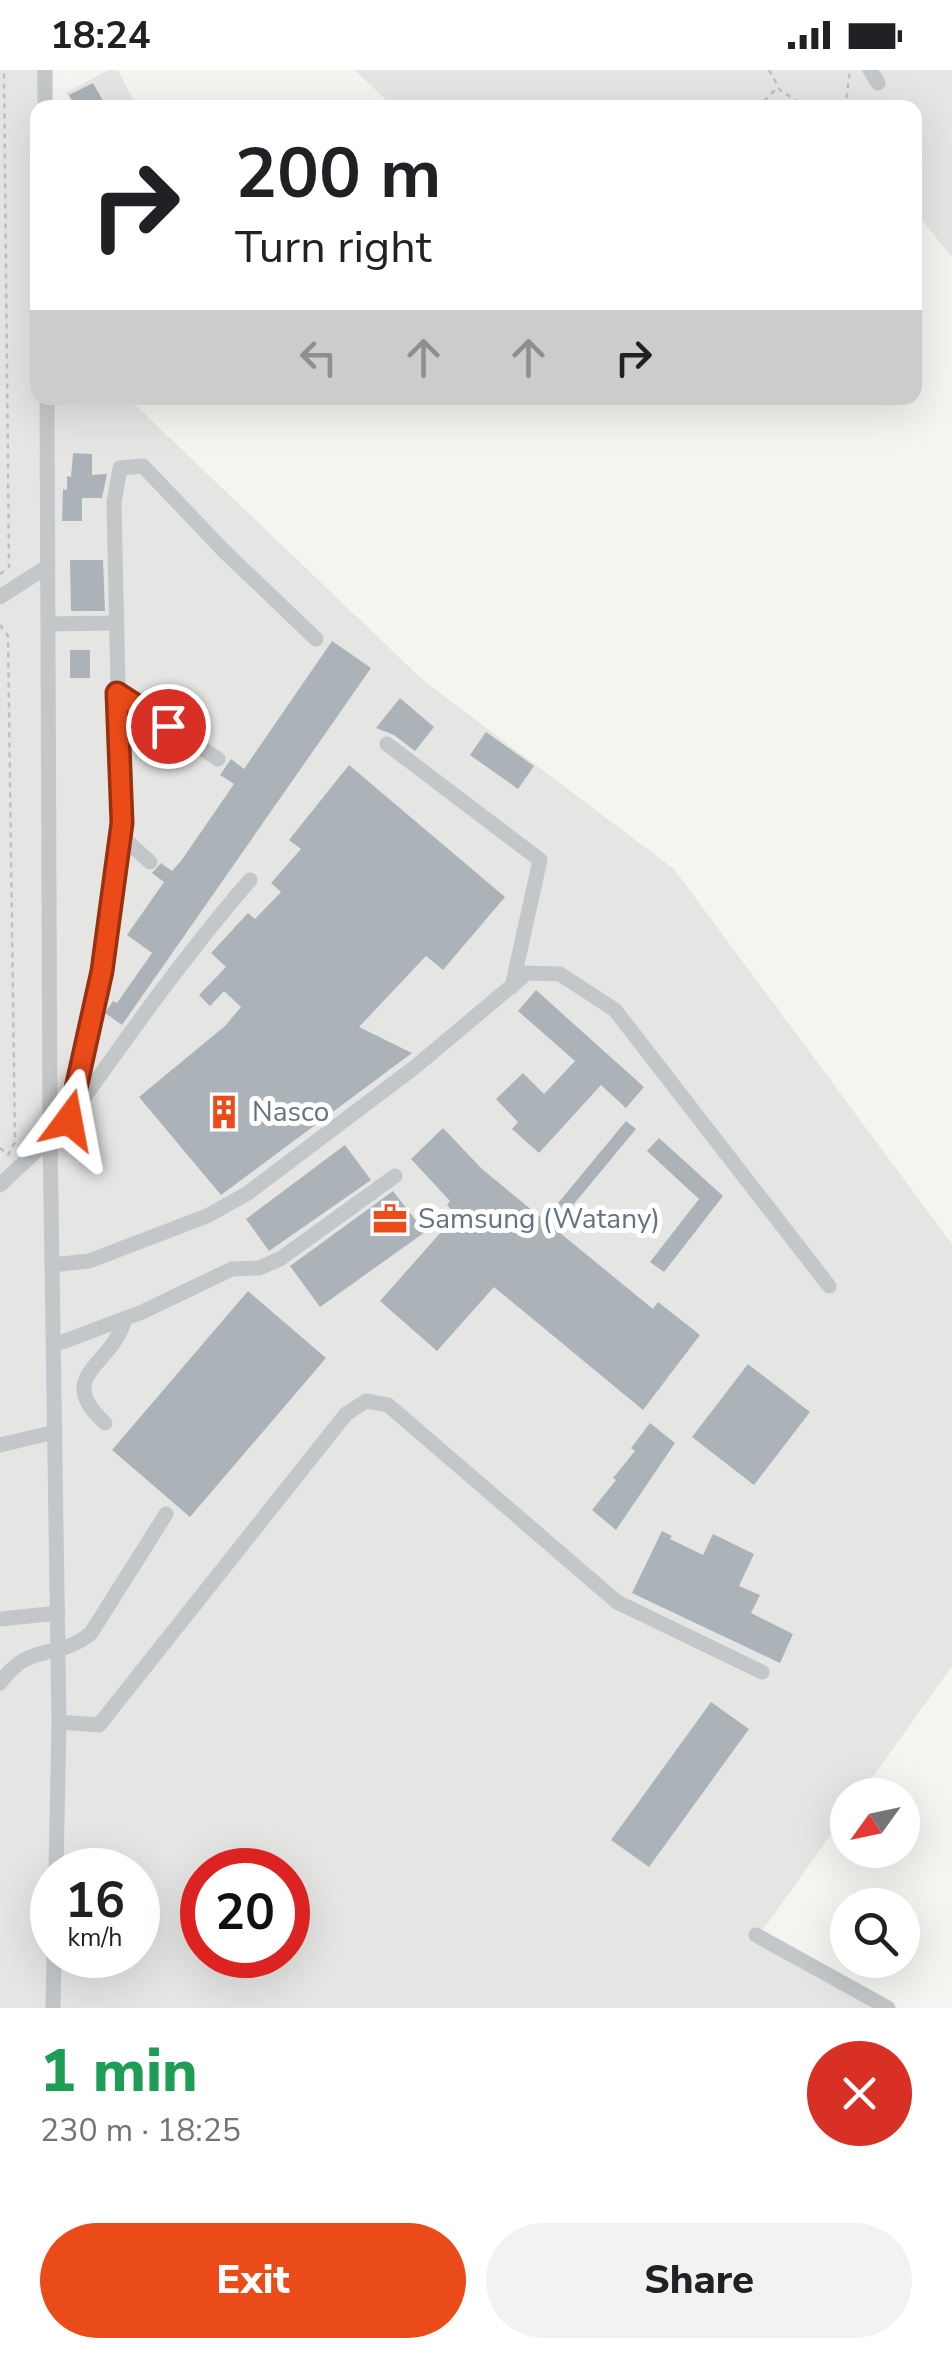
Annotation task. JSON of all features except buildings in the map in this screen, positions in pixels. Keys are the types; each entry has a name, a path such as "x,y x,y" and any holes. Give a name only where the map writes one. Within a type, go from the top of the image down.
{"street":[{"path":"45,70 45,100"},
{"path":"47,405 50,1135 59,1722 56,1848"},
{"path":"69,1120 102,971 120,835 114,503 120,468 143,466 224,552 316,639"},
{"path":"0,597 48,566"},
{"path":"48,624 116,622"},
{"path":"117,693 218,759"},
{"path":"387,744 540,860 512,986"},
{"path":"120,835 150,862"},
{"path":"0,1185 69,1120 165,983 250,880"},
{"path":"52,1265 89,1261 207,1216 248,1194 528,974 560,974 614,1010 829,1286"},
{"path":"54,1346 232,1269 259,1268 280,1259 395,1176"},
{"path":"105,1423 88,1408 82,1382 118,1338 125,1318"},
{"path":"59,1722 99,1725 346,1414 366,1400 388,1404 616,1602 762,1672"},
{"path":"0,1445 55,1432"},
{"path":"0,1683 30,1654 58,1651 91,1633 166,1514"},
{"path":"0,1618 58,1613"},
{"path":"756,1935 888,2008"},
{"path":"53,2008 54,1978"}],"path":[{"path":"0,574 8,567 4,70"},
{"path":"770,70 778,87 796,100"},
{"path":"846,100 850,70"},
{"path":"765,100 778,87"},
{"path":"0,625 8,636 15,1142 8,1155 0,1148"}],"shaded area":[{"path":"0,70 39,70 39,100 30,100 30,405 135,405 424,681 674,869 952,1244 952,1666 872,1778 830,1778 830,1836 760,1934 880,2008 0,2008"},
{"path":"108,70 118,70 133,100 70,100 66,93"},
{"path":"354,70 952,70 952,257 922,221 922,100 386,100"}],"place":[{"name":"Nasco","path":"224,1112"},
{"name":"Samsung (Watany)","path":"390,1219"}],"route":[{"path":"69,1120 102,971 122,823 117,693 168,726"}]}
